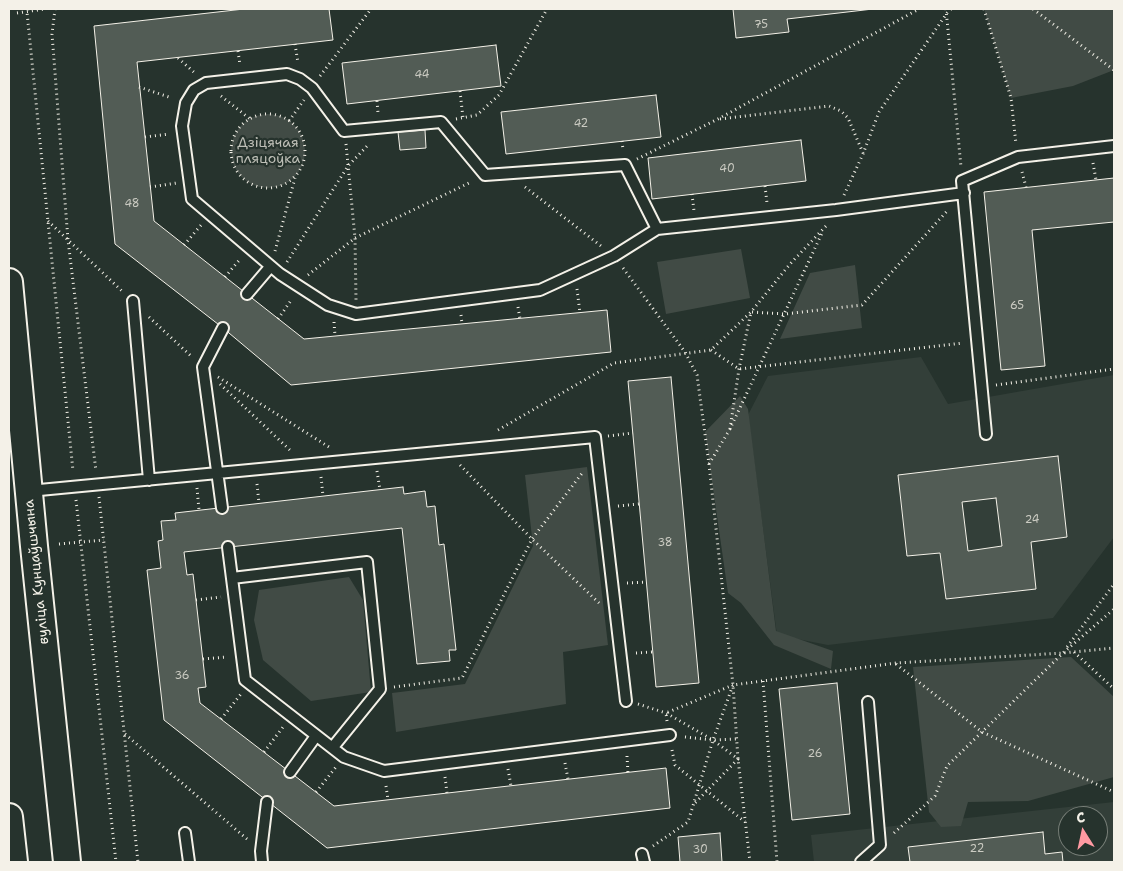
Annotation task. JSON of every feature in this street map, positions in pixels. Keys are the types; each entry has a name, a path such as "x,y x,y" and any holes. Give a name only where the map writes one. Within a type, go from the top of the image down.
{"main road":[{"name":"вуліца Кунцаўшчына","path":"9,282 67,862"},
{"path":"9,817 14,862"}],"lane":[{"path":"657,229 625,165 485,175 440,122 344,131 312,88 300,79 287,74 206,83 194,90 186,103 182,126 192,199 270,267 328,305 356,314 540,290 614,256 657,229 836,210 964,193"},
{"path":"986,434 962,181 1018,158 1114,146"},
{"path":"247,294 270,267"},
{"path":"133,301 149,480"},
{"path":"222,508 203,367 223,328"},
{"path":"29,491 595,437 626,701"},
{"path":"228,547 245,680 344,757 384,771 670,735"},
{"path":"232,578 367,562 380,689 333,747"},
{"path":"861,862 880,845 868,702"},
{"path":"290,772 316,736"},
{"path":"262,862 261,851 267,802"},
{"path":"185,833 189,862"}],"path":[{"path":"17,13 45,9"},
{"path":"55,9 52,34 68,240 98,485 138,862"},
{"path":"352,34 371,9"},
{"path":"440,122 477,115 499,95 547,9"},
{"path":"625,165 718,119 918,9"},
{"path":"850,182 864,154 879,112 946,11 951,9"},
{"path":"984,9 1011,98 1016,141"},
{"path":"1033,9 1114,70"},
{"path":"28,10 47,220 116,862"},
{"path":"946,11 962,181"},
{"path":"178,58 250,119"},
{"path":"139,87 186,103"},
{"path":"460,91 464,118"},
{"path":"718,119 829,106 841,110 848,118 864,154"},
{"path":"270,267 295,177 301,168 304,158 305,148 298,130 289,121 278,116 264,115 250,119 239,128 233,137 230,152 236,170 246,182 260,188 284,185 295,177"},
{"path":"280,274 348,166 385,127"},
{"path":"344,131 355,238 356,314"},
{"path":"145,136 183,132"},
{"path":"506,174 517,180 614,256 685,352 697,375 709,464 750,862"},
{"path":"278,318 298,286 355,238 485,175"},
{"path":"150,187 189,182"},
{"path":"751,312 785,314 862,305 964,193"},
{"path":"709,464 730,429 825,227 836,210"},
{"path":"184,244 210,215"},
{"path":"47,220 306,465"},
{"path":"465,450 614,362 711,350 751,312 790,264 825,227"},
{"path":"225,277 250,248"},
{"path":"575,274 580,313"},
{"path":"730,429 738,369 751,312"},
{"path":"711,350 738,369 976,342"},
{"path":"203,367 350,461"},
{"path":"981,387 1114,369"},
{"path":"595,437 633,433"},
{"path":"448,452 532,538 616,619"},
{"path":"380,689 462,678 532,538 597,453"},
{"path":"255,470 259,503"},
{"path":"196,476 199,510"},
{"path":"603,507 639,504"},
{"path":"59,544 104,540"},
{"path":"612,584 647,582"},
{"path":"1063,653 1114,584"},
{"path":"196,600 234,596"},
{"path":"880,845 935,796 947,766 1063,653 1114,609"},
{"path":"666,713 733,685 896,663 1114,648"},
{"path":"1074,651 1114,689"},
{"path":"203,659 242,656"},
{"path":"896,663 982,732 1114,792"},
{"path":"763,681 777,862"},
{"path":"221,719 250,683"},
{"path":"643,858 688,822 713,740 733,685"},
{"path":"626,701 666,713 713,740 738,759"},
{"path":"666,713 675,765 746,823"},
{"path":"264,752 291,716"},
{"path":"124,734 261,851"},
{"path":"670,735 713,740 736,739"},
{"path":"316,792 344,757"},
{"path":"693,805 738,759"}],"shaded area":[{"path":"921,357 948,404 1114,375 1114,537 1053,618 828,645 777,635 748,415 768,376"},
{"path":"1114,802 1114,862 814,862 811,835 1058,808 1058,856 1108,856 1108,806 1077,806"}],"green space":[{"path":"984,9 1114,9 1114,70 1073,86 1011,98"},
{"name":"Дзіцячая пляцоўка","path":"268,114 282,117 294,125 302,137 305,151 302,165 294,177 282,185 268,188 254,185 242,177 234,165 231,151 234,137 242,125 254,117"},
{"path":"741,249 750,298 666,314 657,262"},
{"path":"855,265 862,328 780,339 810,273"},
{"path":"740,396 748,409 776,631 833,651 831,669 774,645 741,603 728,593 705,432"},
{"path":"587,467 608,645 563,652 566,704 396,732 392,693 465,684 533,546 525,475"},
{"path":"349,577 363,600 371,692 311,701 263,660 254,620 259,590"},
{"path":"1071,657 1114,697 1114,777 1028,801 968,802 961,826 941,827 929,812 913,667"}],"building":[{"path":"244,9 329,9 333,40 137,62 154,221 304,339 607,310 611,352 291,385 223,328 115,244 94,26"},
{"path":"733,9 873,9 787,19 789,32 736,38"},
{"path":"496,45 501,86 347,104 342,63"},
{"path":"656,95 661,137 506,154 501,112"},
{"path":"425,130 426,148 400,150 398,132"},
{"path":"801,140 806,181 652,199 648,158"},
{"path":"1114,178 1114,222 1032,230 1045,366 1001,370 984,192"},
{"path":"671,377 699,683 656,687 628,381"},
{"path":"1058,456 1067,537 1031,542 1036,589 946,599 940,553 907,556 898,475","holes":["996,498 1002,546 968,551 962,502"]},
{"path":"403,487 404,494 425,491 427,507 435,506 439,545 444,544 456,650 449,650 450,661 417,664 402,528 184,552 187,575 193,574 206,687 198,688 200,703 334,806 666,768 670,808 327,848 164,720 147,570 161,568 158,541 163,540 161,521 176,520 175,513"},
{"path":"837,683 850,814 792,820 779,689"},
{"path":"1043,832 1045,854 1058,852 1058,856 1062,856 1063,862 910,862 908,847"},
{"path":"720,833 722,862 680,862 678,837"}]}
